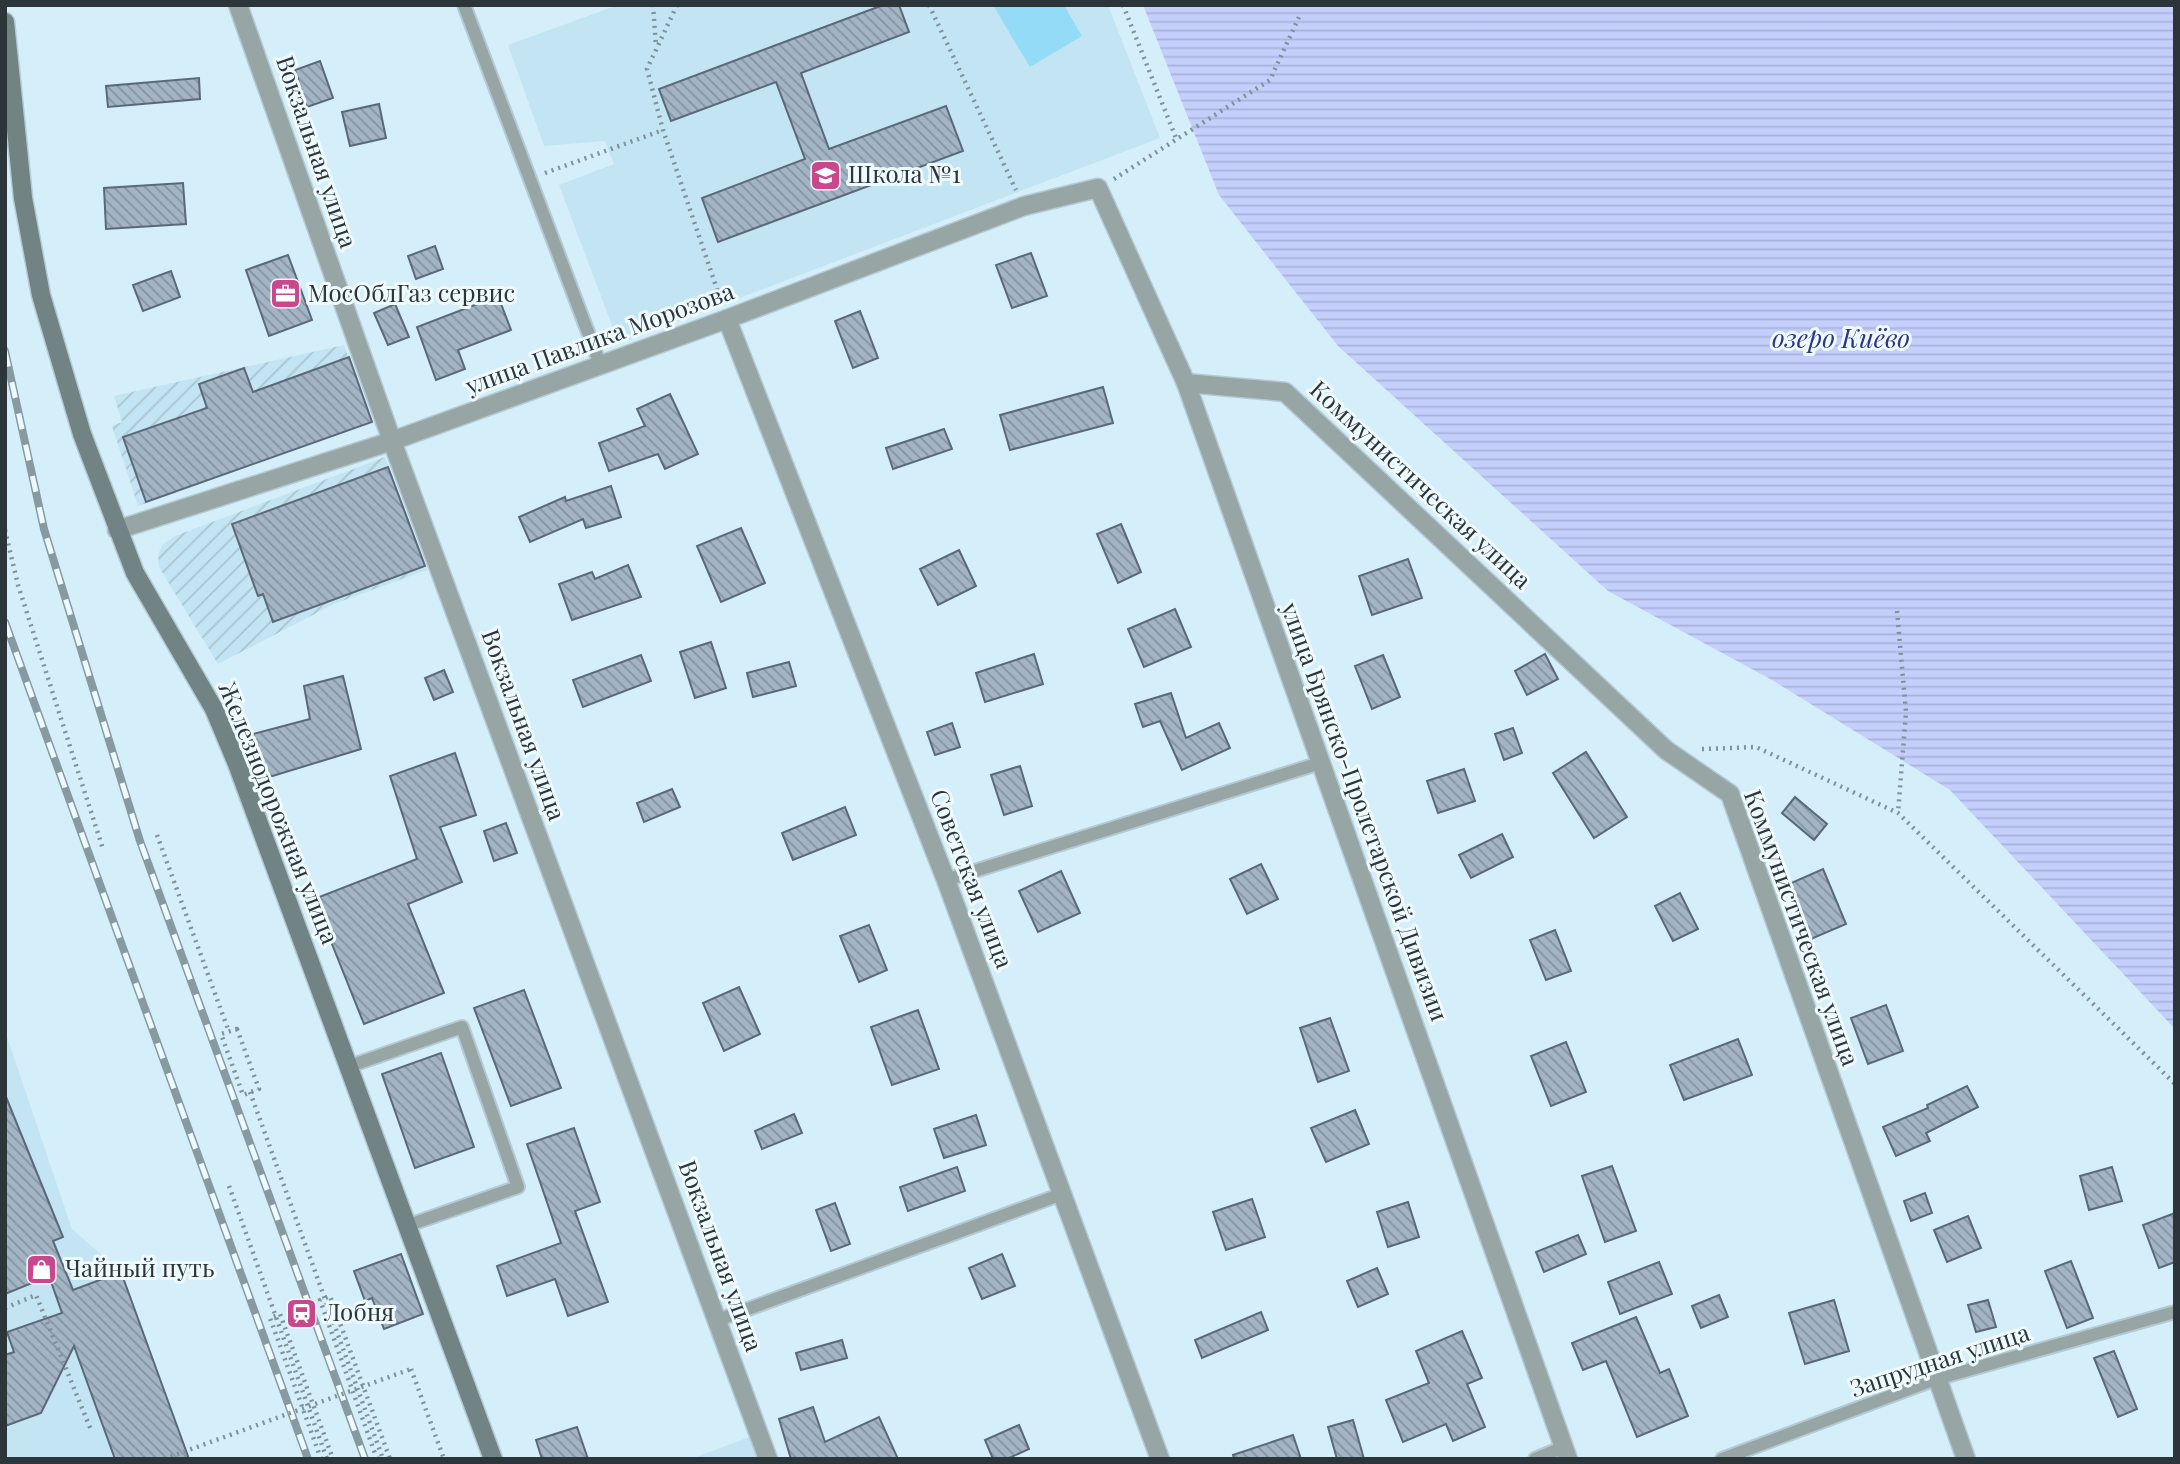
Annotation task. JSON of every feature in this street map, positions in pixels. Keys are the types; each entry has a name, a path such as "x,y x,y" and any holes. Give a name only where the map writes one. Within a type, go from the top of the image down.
{"street":[{"name":"Вокзальная улица","path":"238,5 392,441 768,1459"},
{"name":"Железнодорожная улица","path":"5,22 23,198 41,295 82,434 135,573 214,709 350,1066 493,1459"},
{"name":"улица Павлика Морозова","path":"117,530 392,441 600,364 724,312 1024,206 1098,188"},
{"name":"улица Брянско-Пролетарской Дивизии","path":"1098,188 1186,383 1566,1453"},
{"name":"Советская улица","path":"724,312 946,880 1160,1459"},
{"name":"Коммунистическая улица","path":"1186,383 1285,392 1666,750 1730,794 1966,1459"}],"lane":[{"path":"464,5 600,364"},
{"path":"946,880 1320,762"},
{"path":"350,1066 461,1027 518,1187 406,1226"},
{"path":"718,1321 1062,1194"},
{"name":"Запрудная улица","path":"1722,1459 1936,1380 2175,1312"},
{"path":"1535,1459 1566,1453"}],"path":[{"path":"653,5 656,47"},
{"path":"677,5 647,69 663,130 724,312"},
{"path":"929,5 987,134 1024,206"},
{"path":"1123,5 1176,138"},
{"path":"1098,188 1150,159 1176,138 1270,80 1299,17"},
{"path":"530,178 663,130"},
{"path":"5,530 18,585 103,849"},
{"path":"1897,611 1906,712 1898,813"},
{"path":"1666,750 1756,747 1898,813 2175,1084"},
{"path":"158,835 229,1032"},
{"path":"237,1029 259,1089 243,1095 221,1034 229,1032 237,1029"},
{"path":"250,1092 383,1459"},
{"path":"229,1186 327,1459"},
{"path":"5,1308 36,1296 91,1430"},
{"path":"377,1459 320,1300 331,1296 390,1459"},
{"path":"321,1459 270,1318 281,1314 333,1459"},
{"path":"164,1459 411,1369 444,1459"}],"shaded area":[{"name":"Школа №1","path":"618,5 1108,5 1160,138 619,344 559,185 614,164 605,141 544,146 508,45"},
{"path":"993,5 1064,5 1082,36 1030,67"},
{"path":"344,345 372,422 138,506 112,426 122,422 114,396"},
{"path":"385,457 427,570 334,604 218,664 159,567 158,555 162,545 175,536"},
{"path":"5,1031 72,1229 121,1272 186,1459 5,1459"},
{"path":"752,1436 760,1459 691,1459"}],"water":[{"name":"озеро Киёво","path":"1143,5 2175,5 2175,1029 1950,790 1772,680 1608,591 1338,346 1219,195"}],"building":[{"path":"883,5 899,5 909,32 801,73 829,149 946,106 963,151 718,242 702,198 805,159 776,82 671,121 659,89"},
{"path":"320,61 333,98 307,107 295,70"},
{"path":"199,78 200,99 108,107 106,86"},
{"path":"379,104 386,138 350,146 342,112"},
{"path":"183,183 186,224 106,229 104,188"},
{"path":"435,246 443,269 416,279 408,256"},
{"path":"1031,253 1047,296 1012,308 996,265"},
{"path":"288,255 312,320 269,336 246,270"},
{"path":"171,271 180,297 143,311 133,285"},
{"path":"498,296 511,330 458,350 465,369 436,380 417,327"},
{"path":"395,304 409,337 388,345 374,313"},
{"path":"860,311 878,358 853,368 835,321"},
{"path":"349,357 372,422 146,502 123,437 207,408 199,384 244,368 253,392"},
{"path":"1103,387 1113,423 1010,450 1000,415"},
{"path":"670,394 698,454 665,469 658,454 609,471 599,443 645,426 637,409"},
{"path":"944,429 952,449 893,469 886,448"},
{"path":"388,467 425,566 273,622 263,594 258,596 232,524"},
{"path":"611,486 621,517 586,528 583,519 530,542 519,517 565,497 566,501"},
{"path":"1121,524 1141,572 1118,583 1097,534"},
{"path":"741,528 765,583 721,602 697,546"},
{"path":"959,550 976,586 938,605 920,569"},
{"path":"1408,559 1422,598 1372,615 1359,576"},
{"path":"628,565 641,597 572,620 559,584 592,572 595,579"},
{"path":"1175,609 1191,647 1144,667 1128,629"},
{"path":"711,642 726,688 695,698 680,652"},
{"path":"1034,654 1043,684 985,702 976,673"},
{"path":"1545,654 1558,679 1527,695 1515,671"},
{"path":"641,655 651,681 583,707 573,680"},
{"path":"1383,655 1400,697 1372,709 1355,666"},
{"path":"789,662 796,686 753,697 747,673"},
{"path":"444,670 453,692 434,700 425,678"},
{"path":"343,676 361,749 266,778 253,734 310,719 304,686"},
{"path":"1171,693 1186,738 1219,723 1230,748 1182,770 1160,721 1143,727 1135,704"},
{"path":"952,723 960,747 935,755 927,732"},
{"path":"1513,728 1522,753 1504,760 1495,734"},
{"path":"1586,752 1627,817 1594,838 1553,773"},
{"path":"455,753 476,815 440,827 462,882 408,904 444,993 364,1024 314,899 417,859 390,776"},
{"path":"1020,766 1032,806 1004,815 991,775"},
{"path":"1464,769 1475,801 1438,813 1427,781"},
{"path":"672,789 680,807 644,822 637,803"},
{"path":"1795,797 1827,824 1814,840 1782,813"},
{"path":"845,807 856,835 793,860 782,833"},
{"path":"506,823 517,853 494,861 484,831"},
{"path":"1502,834 1513,857 1471,878 1459,855"},
{"path":"1261,864 1278,899 1247,914 1230,879"},
{"path":"1823,869 1846,924 1811,939 1789,884"},
{"path":"1061,871 1080,913 1038,932 1019,891"},
{"path":"1680,893 1698,929 1673,941 1655,906"},
{"path":"869,925 887,970 859,982 840,936"},
{"path":"1555,930 1571,971 1546,980 1530,940"},
{"path":"739,987 760,1034 724,1051 703,1003"},
{"path":"524,990 561,1088 511,1106 474,1008"},
{"path":"1886,1005 1903,1051 1868,1064 1851,1018"},
{"path":"918,1010 939,1069 892,1085 871,1027"},
{"path":"1330,1018 1349,1071 1318,1082 1300,1028"},
{"path":"1738,1039 1752,1075 1684,1100 1670,1065"},
{"path":"1566,1042 1586,1092 1551,1106 1531,1056"},
{"path":"441,1053 474,1147 415,1168 382,1074"},
{"path":"1967,1086 1978,1107 1926,1133 1930,1141 1896,1156 1883,1127 1928,1108 1927,1105"},
{"path":"6,1097 63,1237 53,1241 73,1290 121,1272 189,1459 115,1459 74,1346 41,1413 5,1426 5,1355 14,1352 7,1332 62,1313 49,1276 5,1294"},
{"path":"1355,1110 1369,1144 1326,1162 1311,1128"},
{"path":"794,1114 802,1133 762,1149 755,1131"},
{"path":"976,1115 986,1145 944,1158 934,1129"},
{"path":"574,1128 600,1202 575,1211 608,1302 568,1316 555,1279 507,1296 497,1266 561,1243 527,1144"},
{"path":"1612,1166 1636,1231 1605,1242 1582,1176"},
{"path":"957,1167 965,1191 908,1211 900,1187"},
{"path":"2112,1167 2122,1201 2089,1210 2080,1176"},
{"path":"1925,1193 1932,1213 1911,1221 1904,1201"},
{"path":"1252,1199 1265,1237 1226,1250 1213,1212"},
{"path":"1408,1202 1419,1237 1388,1247 1377,1212"},
{"path":"835,1203 850,1244 831,1251 816,1210"},
{"path":"2175,1213 2175,1262 2159,1268 2143,1225"},
{"path":"1968,1216 1981,1248 1947,1262 1934,1230"},
{"path":"1578,1235 1586,1254 1544,1272 1536,1252"},
{"path":"401,1254 423,1314 384,1329 372,1298 365,1301 354,1271"},
{"path":"1002,1254 1015,1286 982,1299 969,1268"},
{"path":"2071,1261 2093,1318 2067,1328 2045,1271"},
{"path":"1659,1262 1672,1294 1620,1314 1608,1282"},
{"path":"1377,1268 1388,1294 1358,1307 1347,1281"},
{"path":"1719,1295 1728,1317 1701,1328 1692,1306"},
{"path":"1834,1300 1849,1351 1805,1364 1789,1313"},
{"path":"1988,1300 1996,1327 1976,1332 1968,1305"},
{"path":"1261,1312 1268,1330 1202,1358 1195,1340"},
{"path":"1636,1317 1660,1373 1669,1369 1688,1416 1637,1437 1606,1361 1583,1370 1572,1343"},
{"path":"1462,1331 1482,1378 1467,1384 1485,1427 1453,1441 1446,1424 1403,1442 1386,1400 1429,1383 1416,1351"},
{"path":"842,1340 847,1358 801,1370 796,1353"},
{"path":"2114,1351 2137,1409 2118,1417 2094,1358"},
{"path":"813,1407 825,1442 879,1417 898,1459 791,1459 779,1419"},
{"path":"1353,1420 1364,1459 1337,1459 1328,1427"},
{"path":"1019,1425 1029,1449 1007,1459 993,1459 985,1440"},
{"path":"577,1427 588,1459 542,1459 536,1440"},
{"path":"1293,1435 1301,1459 1234,1459 1233,1455"}],"railway":[{"path":"5,351 44,529 140,841 365,1459"},
{"path":"5,622 308,1459"}],"place":[{"name":"Школа №1","path":"825,175"},
{"name":"МосОблГаз сервис","path":"285,294"},
{"name":"Чайный путь","path":"42,1269"},
{"name":"Лобня","path":"301,1313"}]}
